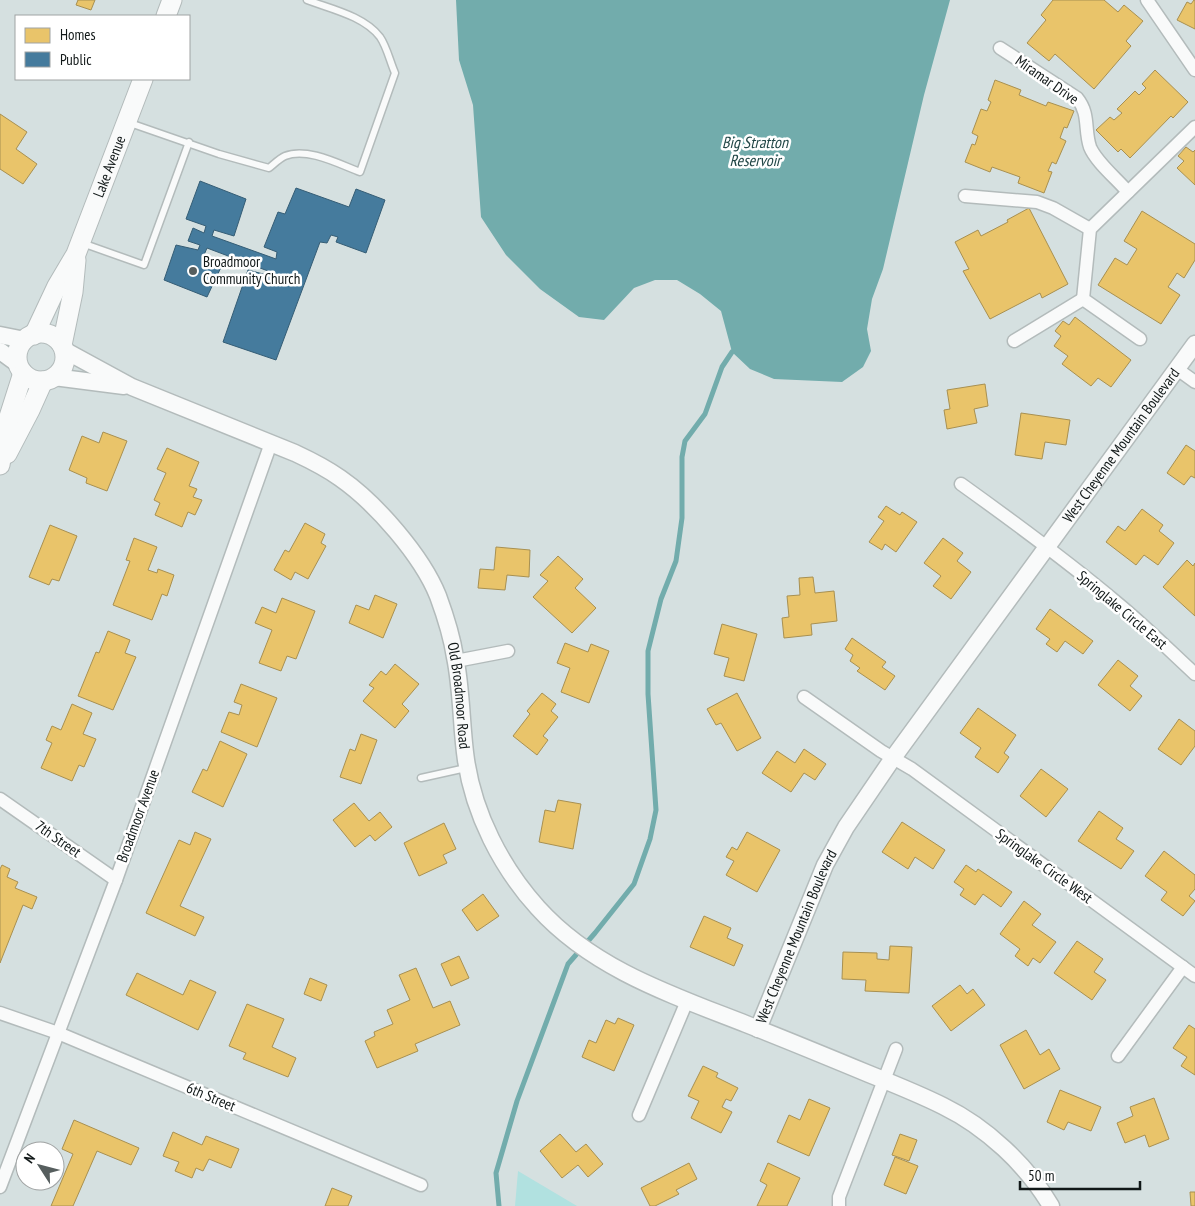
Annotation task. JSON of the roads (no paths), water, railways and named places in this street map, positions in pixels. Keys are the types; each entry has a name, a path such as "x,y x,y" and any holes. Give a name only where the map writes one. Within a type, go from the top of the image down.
{"main road":[{"path":"166,15 172,0"},
{"name":"Lake Avenue","path":"30,337 79,248 142,80"},
{"name":"Lake Avenue","path":"63,347 79,248"},
{"path":"47,334 52,336 63,347 64,366 49,379 0,466 7,423 21,368 18,351 30,337 47,334"},
{"path":"21,368 29,378 49,379"}],"street":[{"path":"1147,0 1154,7 1195,70"},
{"name":"Miramar Drive","path":"1000,48 1078,98 1086,110 1087,134 1095,156 1128,192"},
{"path":"1083,299 1090,229 1195,127"},
{"path":"965,196 1037,202 1053,208 1090,229"},
{"path":"1083,299 1140,339"},
{"path":"1014,341 1083,299"},
{"path":"0,335 30,337"},
{"name":"West Cheyenne Mountain Boulevard","path":"1051,1206 1043,1193 1020,1166 998,1144 945,1106 758,1029 829,857 846,827 893,758 1195,344"},
{"name":"Old Broadmoor Road","path":"63,347 132,387 310,460 340,478 361,495 400,536 420,565 437,595 456,661 467,768 472,795 504,863 520,886 539,909 558,927 605,963 687,1001 758,1029"},
{"path":"0,351 21,368"},
{"path":"1177,369 1195,382"},
{"name":"Old Broadmoor Road","path":"49,379 132,387"},
{"name":"Broadmoor Avenue","path":"0,1187 116,880 270,443"},
{"path":"961,484 1047,547"},
{"name":"Springlake Circle East","path":"1047,547 1116,601 1195,674"},
{"path":"456,661 508,651"},
{"path":"804,697 893,758"},
{"name":"Springlake Circle West","path":"893,758 920,775 1195,976"},
{"name":"7th Street","path":"0,799 116,880"},
{"path":"1118,1056 1183,967"},
{"path":"639,1115 687,1001"},
{"name":"6th Street","path":"0,1013 58,1033 421,1184"},
{"path":"839,1206 839,1197 896,1049"}],"lane":[{"path":"126,122 189,142 219,154 269,168 285,156 303,154 321,156 360,172 395,73 380,38 368,27 357,19 307,0"},
{"path":"79,248 144,264 189,142"},
{"path":"421,778 467,768"}],"water":[{"name":"Big Stratton Reservoir","path":"456,0 950,0 924,95 883,269 872,299 867,329 871,351 863,367 842,382 774,379 750,369 732,352 721,311 700,294 677,280 655,280 634,288 604,320 579,317 540,289 506,255 481,217 473,105 459,60"}],"waterway":[{"path":"499,1206 496,1173 517,1101 568,964 634,884 650,839 656,810 648,694 648,651 661,599 676,561 682,518 682,457 685,441 705,414 722,367 732,352"}],"place":[{"name":"Broadmoor Community Church","path":"193,271"}]}
